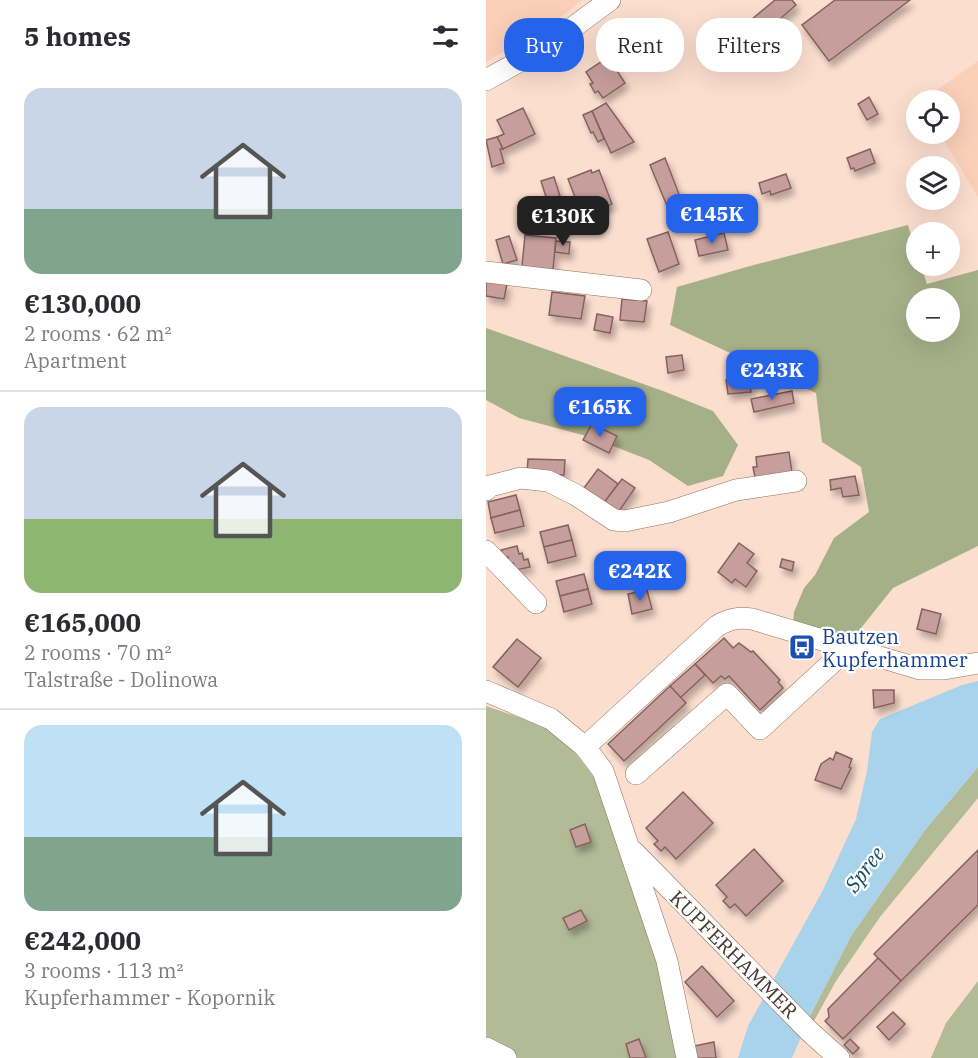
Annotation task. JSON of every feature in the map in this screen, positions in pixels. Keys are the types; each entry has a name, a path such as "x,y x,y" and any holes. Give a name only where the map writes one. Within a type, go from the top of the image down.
{"street":[{"path":"486,80 549,45 610,0"},
{"path":"486,272 641,290"},
{"path":"486,490 490,486 521,478 548,481 576,495 614,520 625,521 669,512 736,490 796,480"},
{"path":"486,551 536,603"},
{"path":"585,747 717,626 741,617 920,669 944,669 978,663"},
{"path":"636,774 728,694 760,729 849,647"},
{"path":"486,691 551,720 585,747 603,771 667,961 687,1058"},
{"name":"KUPFERHAMMER","path":"630,849 809,1031 839,1058"},
{"path":"486,1048 506,1058"}],"shaded area":[{"path":"486,0 583,0 559,18 504,18 504,51 486,62"},
{"path":"978,61 978,197 960,167 960,156 953,156 946,144 960,144 960,90 937,90"}],"green space":[{"path":"906,226 906,276 924,276 927,284 978,270 978,546 893,588 853,638 793,623 794,612 804,588 815,575 834,538 869,512 861,467 822,442 816,393 670,325 677,287"},
{"path":"486,328 713,411 738,445 723,476 688,486 649,460 590,437 519,418 486,400"},
{"path":"486,706 547,727 576,754 595,779 622,850 656,957 678,1058 512,1058 486,1043"},
{"path":"978,767 978,798 880,917 836,981 814,1021 810,1016 851,936 925,830"},
{"path":"978,981 978,1058 931,1058 946,1023"}],"water":[{"name":"Spree","path":"978,681 978,767 925,830 851,936 810,1016 792,1058 738,1058 748,1026 823,890 856,819 867,771 872,732 880,719 962,685"}],"building":[{"path":"775,0 792,0 796,5 781,18 753,18"},
{"path":"835,0 910,0 829,61 802,25"},
{"path":"596,65 596,72 618,72 625,83 603,98 598,91 595,93 590,84 593,83 586,72"},
{"path":"869,97 878,114 867,120 858,104"},
{"path":"606,103 634,142 611,153 592,111"},
{"path":"523,108 535,134 503,149 497,137 504,134 497,120"},
{"path":"592,111 604,139 598,142 583,115"},
{"path":"497,137 503,149 500,149 504,163 492,167 486,140"},
{"path":"870,149 875,163 855,171 854,168 851,169 847,158"},
{"path":"665,158 684,207 670,213 650,165"},
{"path":"591,170 592,173 599,170 612,204 582,215 568,179"},
{"path":"786,174 791,188 771,195 770,191 762,194 759,183"},
{"path":"554,177 560,196 547,200 541,181"},
{"path":"668,232 679,264 659,272 647,239"},
{"path":"724,233 728,250 699,256 695,240"},
{"path":"525,235 556,238 553,270 522,266"},
{"path":"509,236 517,260 503,264 496,240"},
{"path":"556,241 570,242 569,254 555,252"},
{"path":"486,280 507,284 504,299 486,296"},
{"path":"552,292 585,296 581,319 549,315"},
{"path":"622,299 647,301 644,322 620,320"},
{"path":"597,314 613,317 610,333 594,330"},
{"path":"682,355 684,370 668,373 666,357"},
{"path":"749,377 751,392 728,394 726,380"},
{"path":"792,391 794,403 754,412 751,399"},
{"path":"592,424 617,436 609,453 583,440"},
{"path":"789,452 792,473 756,482 753,467 757,467 756,457"},
{"path":"528,459 565,460 564,475 527,474"},
{"path":"598,469 618,484 601,507 584,488"},
{"path":"855,476 859,495 843,497 841,488 831,490 830,480"},
{"path":"622,479 635,488 617,514 603,504"},
{"path":"516,495 520,510 491,518 488,502"},
{"path":"520,510 524,526 495,533 491,518"},
{"path":"568,525 572,540 544,547 540,532"},
{"path":"572,540 576,556 548,563 544,547"},
{"path":"739,543 754,554 747,563 757,571 746,587 735,579 732,583 718,572"},
{"path":"517,546 524,560 528,559 530,567 516,570 513,563 509,564 508,557 503,558 501,550"},
{"path":"782,559 794,562 792,571 780,567"},
{"path":"584,574 588,589 560,596 556,581"},
{"path":"588,589 592,604 564,612 560,596"},
{"path":"647,590 652,609 632,614 628,594"},
{"path":"922,609 941,614 936,634 917,629"},
{"path":"724,638 733,648 739,643 751,652 753,651 780,680 778,682 783,688 760,710 729,676 725,679 721,676 713,683 695,664"},
{"path":"517,639 541,658 518,687 493,667"},
{"path":"695,664 705,675 680,698 670,686"},
{"path":"670,686 686,703 624,761 608,744"},
{"path":"873,690 894,690 894,703 874,708"},
{"path":"836,752 852,759 849,767 851,768 841,789 815,780 821,764 830,758 833,760"},
{"path":"683,792 713,823 676,859 665,847 661,851 654,844 658,841 646,828"},
{"path":"585,824 591,842 576,847 570,830"},
{"path":"754,849 783,881 746,916 735,904 730,908 723,901 727,897 716,885"},
{"path":"978,850 978,905 901,981 874,954"},
{"path":"581,910 587,921 569,930 563,918"},
{"path":"878,958 901,981 843,1039 825,1021 829,1017 828,1009"},
{"path":"702,966 734,1001 717,1017 685,982"},
{"path":"893,1012 905,1024 889,1040 877,1027"},
{"path":"639,1039 646,1058 630,1058 626,1044"},
{"path":"850,1039 859,1048 853,1054 844,1045"},
{"path":"714,1042 716,1058 697,1058 694,1046"}],"place":[{"name":"Bautzen Kupferhammer","path":"802,647"}]}
